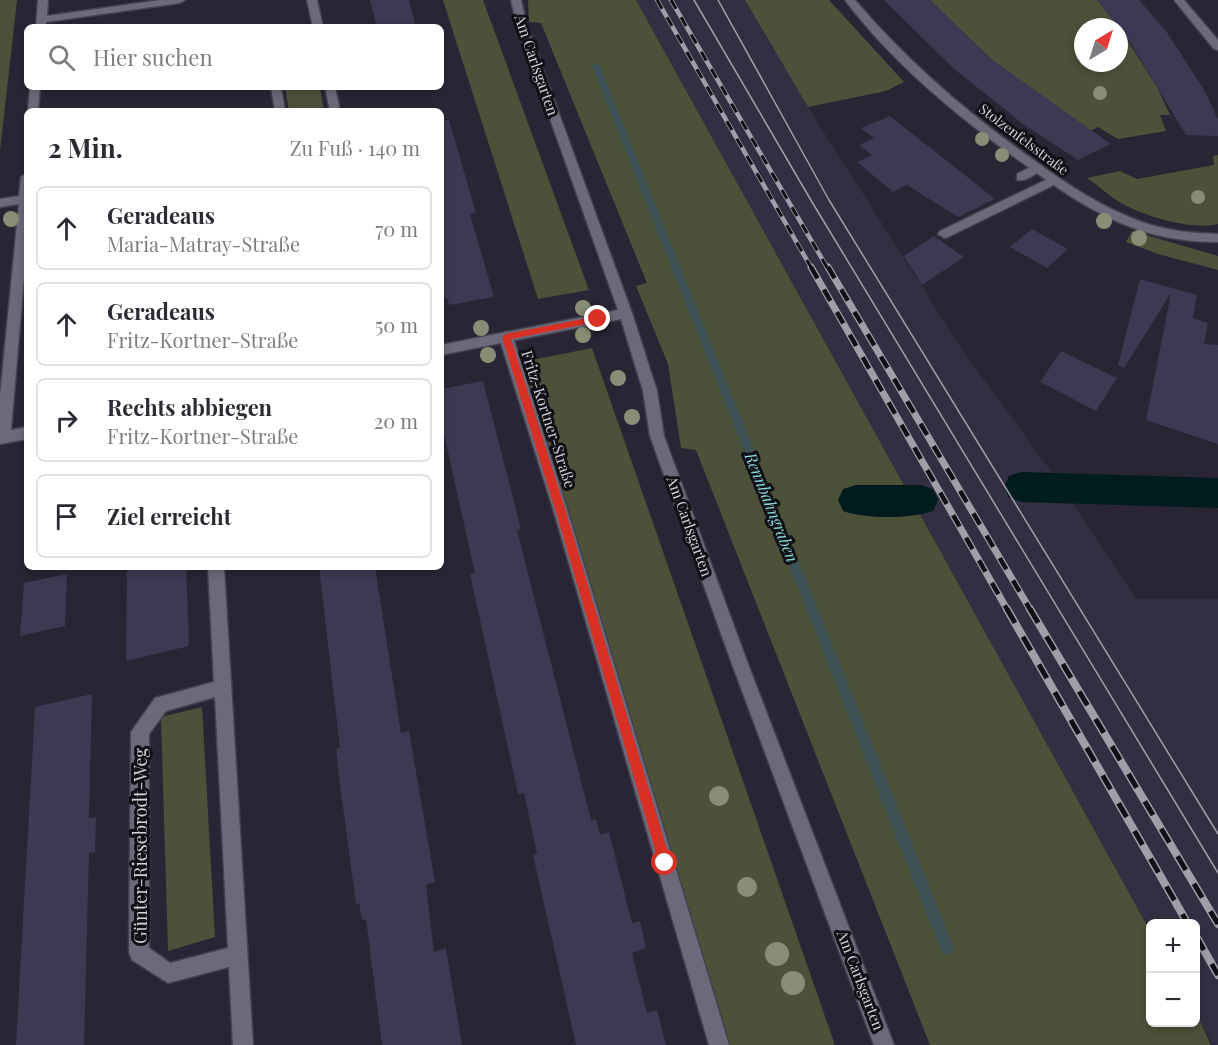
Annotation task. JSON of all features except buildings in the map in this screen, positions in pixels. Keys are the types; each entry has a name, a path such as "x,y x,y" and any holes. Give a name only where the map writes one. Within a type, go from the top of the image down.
{"street":[{"path":"43,0 41,23 180,0"},
{"path":"312,0 317,24"},
{"name":"Am Carlsgarten","path":"516,0 522,26 626,313 650,392 657,436 884,1045"},
{"name":"Stolzenfelsstraße","path":"850,0 882,39 910,66 989,134 1103,212 1149,230 1176,236 1218,238"},
{"path":"1179,0 1218,47"},
{"path":"33,108 35,90"},
{"path":"276,90 280,108"},
{"path":"331,90 334,108"},
{"path":"1021,177 1036,168"},
{"path":"944,234 1054,180"},
{"path":"0,203 24,199"},
{"path":"24,209 2,438 24,434"},
{"name":"Fritz-Kortner-Straße","path":"444,349 626,313"},
{"name":"Fritz-Kortner-Straße","path":"506,337 561,512 718,1045"},
{"path":"216,570 243,1045"},
{"name":"Günter-Riesebrodt-Weg","path":"223,687 161,704 140,732 139,953 168,973 238,955"}],"shaded area":[{"path":"636,0 745,0 808,107 963,351 1056,478 1136,599 1218,599 1218,1045 1213,1045 1200,1020 1200,919 1146,919 1146,924"}],"green space":[{"path":"0,0 17,0 0,151"},
{"path":"443,0 483,0 589,290 538,299"},
{"path":"528,0 636,0 1146,924 1146,1027 1200,1027 1200,1021 1211,1045 930,1045 696,450 681,448 668,364 636,286 647,283 541,23 529,22"},
{"path":"745,0 829,0 904,82 886,91 808,107"},
{"path":"930,0 1097,0 1112,18 1074,18 1074,72 1128,72 1128,41 1157,87 1170,115 1160,115 1166,131 1118,139 1098,127 1090,131 991,59"},
{"path":"286,90 320,90 324,108 288,108"},
{"path":"1218,155 1218,224 1181,224 1143,213 1117,200 1087,178 1120,171 1137,179 1214,165 1213,156"},
{"path":"1132,231 1218,256 1218,270 1158,254 1126,242"},
{"path":"592,348 835,1045 722,1045 522,362"},
{"path":"1056,478 1218,485 1218,502 1067,494"},
{"path":"202,707 215,937 168,951 161,717"}],"waterway":[{"name":"Rennbahngraben","path":"596,66 947,948"},
{"name":"Rennbahngraben","path":"1022,487 1218,493"},
{"name":"Rennbahngraben","path":"856,500 920,500"}],"tram line":[{"path":"694,0 812,202 1218,873"},
{"path":"718,0 829,200 1218,834"}],"railway":[{"path":"657,0 812,269"},
{"path":"671,0 828,269"},
{"path":"811,267 1008,611"},
{"path":"828,267 1031,611"},
{"path":"1007,609 1185,919"},
{"path":"1030,609 1218,924"},
{"path":"1200,943 1218,975"}],"route":[{"path":"598,319 506,337 561,512 665,863"}]}
